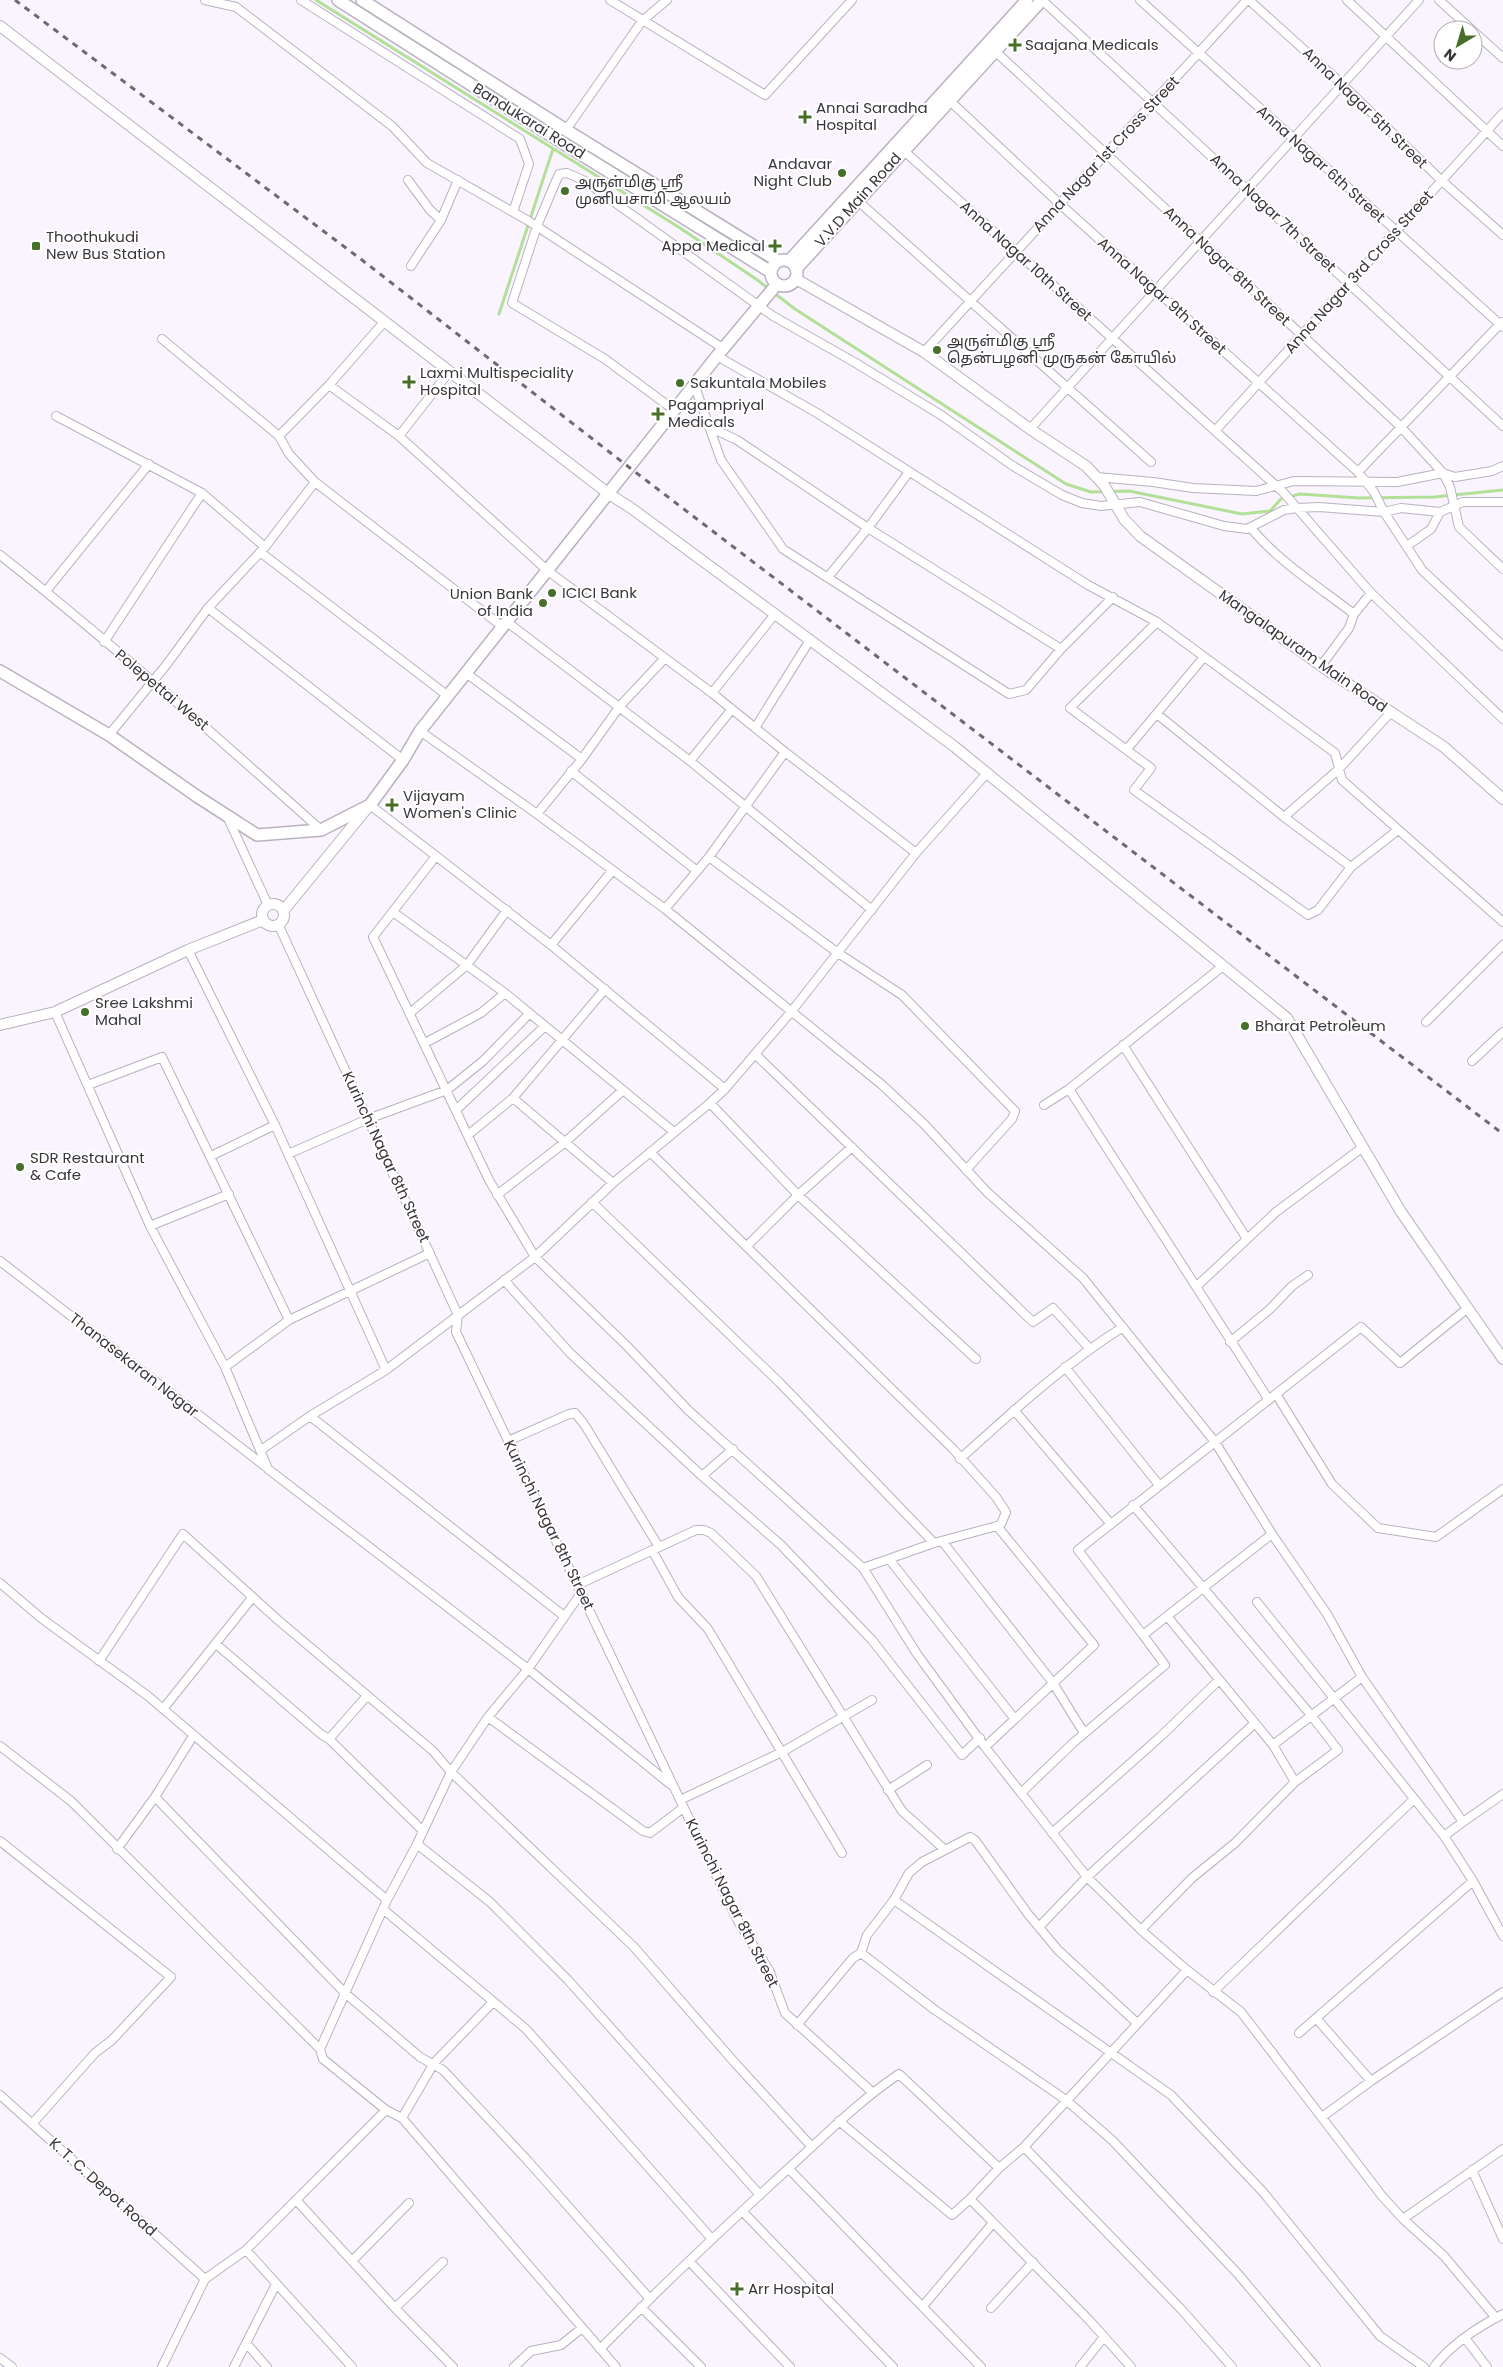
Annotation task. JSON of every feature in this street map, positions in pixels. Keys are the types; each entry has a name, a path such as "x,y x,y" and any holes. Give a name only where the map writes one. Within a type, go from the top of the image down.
{"main road":[{"name":"Bandukarai Road","path":"338,0 566,146 771,272"},
{"name":"Bandukarai Road","path":"362,0 566,130 790,267"},
{"name":"V.V.D Main Road","path":"790,267 1027,0"},
{"name":"V.V.D Main Road","path":"790,267 858,201 1042,0"},
{"path":"773,266 790,267 787,286 775,285 771,272 773,266"},
{"path":"0,671 109,734 257,835 322,830 370,805 404,760 420,731 694,384 775,285"}],"street":[{"path":"205,0 236,7 392,126 427,163 532,224 720,352 1088,585 1157,622 1335,753 1342,780 1503,922"},
{"path":"301,0 520,139 529,164 513,212"},
{"path":"610,0 765,95 852,0"},
{"path":"566,130 642,21 666,0"},
{"name":"Anna Nagar 7th Street","path":"1042,0 1503,426"},
{"name":"Anna Nagar 6th Street","path":"1140,0 1396,232 1502,324"},
{"name":"Anna Nagar 1st Cross Street","path":"924,352 1248,0"},
{"name":"Anna Nagar 5th Street","path":"1248,0 1343,85 1442,181 1503,235"},
{"path":"1347,0 1503,146"},
{"path":"1030,428 1343,85 1385,35 1418,0"},
{"path":"1439,0 1462,20"},
{"path":"0,26 609,494 955,747 1287,1018 1401,1212 1503,1359"},
{"path":"1483,39 1503,58"},
{"name":"Anna Nagar 8th Street","path":"996,52 1105,155 1400,426 1443,473 1450,487 1452,503"},
{"name":"Anna Nagar 9th Street","path":"950,101 1060,204 1358,472 1374,492 1384,512 1422,570 1503,646"},
{"name":"Anna Nagar 3rd Cross Street","path":"1215,431 1503,113"},
{"name":"Anna Nagar 10th Street","path":"903,150 1283,492 1370,593 1503,719"},
{"path":"674,410 605,359 512,303 532,224 560,174 568,173 593,187 761,301 941,415 1013,466 1062,495 1082,503 1100,506 1113,501 1140,502 1224,526 1251,528 1284,510 1297,508 1319,507 1384,512 1401,508 1440,512"},
{"path":"408,180 430,210 441,220"},
{"path":"411,266 441,220 458,180"},
{"path":"858,201 1151,462"},
{"name":"Mangalapuram Main Road","path":"790,267 924,352 1086,466 1104,485 1124,519 1140,536 1321,666 1444,747 1503,799"},
{"path":"278,436 329,385 384,322"},
{"path":"1358,472 1400,426 1502,324"},
{"path":"162,338 278,436 289,454 314,482 505,625 620,706 872,910"},
{"path":"399,436 449,372"},
{"path":"694,384 721,460 774,537 793,557 828,577 1009,694 1026,690 1061,650 1113,597"},
{"path":"329,385 399,436 548,571 712,693 916,854"},
{"path":"56,416 202,493 262,549 448,696"},
{"path":"709,427 736,440 868,528 1061,650"},
{"path":"46,591 149,464"},
{"path":"1097,477 1240,492 1256,491 1294,482 1397,482 1443,473 1455,478 1492,471 1503,466"},
{"path":"828,577 868,528 909,472"},
{"path":"109,734 154,680 208,608 262,549 314,482"},
{"path":"104,642 202,493"},
{"path":"1407,546 1431,529 1440,512 1452,503 1503,502"},
{"path":"1452,503 1459,527 1503,569"},
{"path":"1251,528 1264,544 1354,614"},
{"name":"Polepettai West","path":"0,555 46,591 104,642 154,680 322,830"},
{"path":"1321,666 1349,628 1354,614 1370,593"},
{"path":"208,608 404,760"},
{"path":"712,693 775,614"},
{"path":"1157,622 1070,708 1127,748 1151,768 1134,790 1308,915 1318,910 1351,868 1398,830"},
{"path":"755,728 810,640"},
{"path":"1127,748 1204,657"},
{"path":"537,814 582,759 620,706 665,658"},
{"path":"466,674 582,759"},
{"path":"690,761 732,709"},
{"path":"1284,817 1339,769 1391,712"},
{"path":"1157,714 1284,817 1351,868"},
{"path":"420,731 537,814 665,909 881,1084 924,1124 966,1170 1082,1278 1216,1442 1272,1534 1327,1614 1362,1677 1463,1822"},
{"path":"665,909 746,808 785,752"},
{"path":"571,771 697,871"},
{"path":"261,1450 310,1416 386,1370 535,1257 613,1182 710,1103 725,1089 791,1012 916,854 987,773"},
{"path":"284,910 277,904 268,905 263,912 263,920 270,926 279,926 284,919 284,910 370,805 551,944 725,1089"},
{"path":"226,815 268,905"},
{"path":"436,856 374,937 497,1194 535,1257 627,1346 688,1410 863,1568 918,1654 985,1747 1022,1792 1087,1878 1186,1970 1241,2012 1253,2025 1382,2196 1444,2256 1499,2316 1465,2338 1442,2357 1434,2367"},
{"path":"709,856 838,953 902,995 1015,1112 1012,1119 966,1170"},
{"path":"551,944 612,871"},
{"path":"410,1013 467,965 507,910"},
{"path":"393,912 504,993 674,1132"},
{"path":"0,1025 55,1012 188,950 263,920"},
{"name":"Kurinchi Nagar 8th Street","path":"279,926 458,1315 456,1332 739,1923 769,1970 785,2013 872,2092"},
{"path":"1426,1022 1503,945"},
{"path":"188,950 275,1125 386,1370"},
{"path":"1044,1105 1069,1089 1223,966"},
{"path":"468,1135 513,1098 605,989"},
{"path":"424,1043 481,1013 504,993"},
{"path":"55,1012 150,1226 225,1367 268,1469"},
{"path":"288,1154 368,1119 447,1090 483,1061 529,1014"},
{"path":"456,1110 544,1027"},
{"path":"1472,1061 1503,1032"},
{"path":"1123,1045 1247,1239"},
{"path":"755,1054 1033,1322 1053,1308 1089,1348"},
{"path":"88,1085 162,1057 289,1320"},
{"path":"1069,1089 1269,1400"},
{"path":"497,1194 564,1143 622,1091"},
{"path":"513,1098 564,1143 613,1182"},
{"path":"710,1103 798,1195 976,1359"},
{"path":"210,1156 275,1125"},
{"path":"747,1246 798,1195 852,1147"},
{"path":"1196,1286 1276,1212 1363,1147"},
{"path":"650,1152 978,1475 1006,1512 1001,1524 997,1526 938,1542 863,1568"},
{"path":"150,1226 229,1194"},
{"path":"592,1202 780,1383 938,1542 1053,1683 1084,1733"},
{"path":"225,1367 289,1320 430,1253"},
{"name":"Thanasekaran Nagar","path":"0,1261 528,1669 673,1786"},
{"path":"1230,1342 1270,1309 1292,1286 1308,1275"},
{"path":"504,1280 570,1353 702,1476 781,1545 872,1640 962,1754 980,1738"},
{"path":"1022,1792 1084,1733 1165,1665 1078,1550 1361,1327 1400,1363 1468,1308"},
{"path":"960,1459 1065,1367 1089,1348 1123,1327"},
{"path":"1065,1367 1159,1485"},
{"path":"1276,1394 1332,1484 1378,1528 1436,1537 1503,1489"},
{"path":"1014,1410 1110,1523"},
{"path":"508,1441 570,1414 575,1413 584,1424 656,1548 678,1596 708,1629 842,1853"},
{"path":"310,1416 564,1616"},
{"path":"702,1476 733,1449"},
{"path":"1133,1505 1312,1715 1338,1750 1295,1782 1235,1843 1192,1878 1141,1930"},
{"path":"985,1747 1094,1645 997,1526"},
{"path":"577,1585 696,1530 704,1530 711,1533 756,1576 902,1811 944,1849"},
{"path":"99,1661 183,1534 252,1598 366,1697 433,1751 451,1772 634,1947 735,2063 812,2147"},
{"path":"1143,1635 1272,1534"},
{"path":"889,1558 1014,1718"},
{"path":"0,1582 41,1618 163,1709 388,1900"},
{"path":"320,2049 388,1900 451,1772 488,1717 528,1669 581,1593"},
{"path":"163,1709 252,1598"},
{"path":"1258,1602 1336,1698 1413,1800 1444,1836 1473,1881 1503,1936"},
{"path":"1167,1616 1273,1745 1295,1782"},
{"path":"216,1644 322,1735 330,1739 423,1831"},
{"path":"1273,1745 1362,1677"},
{"path":"1052,1833 1160,1737 1219,1680"},
{"path":"330,1739 366,1697"},
{"path":"488,1717 643,1831 650,1833 682,1804 782,1752 844,1718 872,1700"},
{"path":"1039,1927 1087,1878 1254,1723"},
{"path":"117,1849 193,1736"},
{"path":"0,1746 71,1801 117,1849 320,2049 323,2059 386,2110 402,2118 616,2367"},
{"path":"888,1790 927,1765"},
{"path":"1444,1836 1503,1794"},
{"path":"154,1796 345,1993 420,2057 434,2063 443,2070 528,2161 650,2299"},
{"path":"1213,1992 1413,1800"},
{"path":"797,2024 853,1958 861,1953 867,1935 894,1900 895,1894 909,1873 922,1862 944,1849 970,1837 975,1840 1058,1950 1136,2023"},
{"path":"0,1841 171,1977 112,2040 95,2053 32,2124"},
{"path":"417,1844 490,1902 568,1980 760,2195"},
{"path":"1299,2033 1473,1881"},
{"path":"894,1900 1171,2095 1263,2192 1380,2336 1424,2367"},
{"path":"384,1910 526,2029 711,2238"},
{"path":"861,1953 935,2010 1066,2100 1113,2141 1165,2194 1238,2274 1316,2367"},
{"path":"839,2121 952,2216 999,2168 1024,2147 1186,1970"},
{"path":"1322,2117 1371,2081 1503,1992"},
{"path":"402,2118 434,2063 493,2002"},
{"path":"1316,2018 1371,2081"},
{"path":"600,2349 711,2238 872,2092 899,2074 999,2168"},
{"name":"K. T. C. Depot Road","path":"0,2095 205,2279"},
{"path":"162,2367 205,2279 246,2250 386,2110"},
{"path":"1024,2147 1181,2309 1232,2367"},
{"path":"1403,2218 1503,2149"},
{"path":"789,2169 981,2367"},
{"path":"1472,2170 1503,2239"},
{"path":"970,2199 1033,2262 1131,2367"},
{"path":"297,2200 395,2308 452,2367"},
{"path":"352,2261 409,2203"},
{"path":"742,2211 893,2367"},
{"path":"923,2306 994,2223"},
{"path":"246,2250 352,2367"},
{"path":"689,2260 790,2367"},
{"path":"395,2308 443,2262"},
{"path":"991,2308 1033,2262"},
{"path":"234,2367 276,2284"},
{"path":"641,2308 701,2367"},
{"path":"514,2367 531,2351 561,2345 582,2328"},
{"path":"1080,2367 1104,2337"},
{"path":"1465,2338 1487,2367"},
{"path":"247,2344 267,2367"},
{"path":"0,2358 12,2367"}],"waterway":[{"path":"316,0 680,228 756,279 795,309 1066,484 1091,492 1129,491 1242,514 1270,511 1281,499 1300,494 1359,498 1434,497 1503,490"},
{"path":"499,314 553,149"}],"railway":[{"path":"15,0 362,260 630,468 1503,1134"}],"place":[{"name":"Saajana Medicals","path":"1015,45"},
{"name":"Annai Saradha Hospital","path":"805,117"},
{"name":"Andavar Night Club","path":"842,173"},
{"name":"அருள்மிகு ஶ்ரீ முனியசாமி ஆலயம்","path":"565,191"},
{"name":"Thoothukudi New Bus Station","path":"36,246"},
{"name":"Appa Medical","path":"775,246"},
{"name":"அருள்மிகு ஶ்ரீ தென்பழனி முருகன் கோயில்","path":"937,350"},
{"name":"Laxmi Multispeciality Hospital","path":"409,382"},
{"name":"Sakuntala Mobiles","path":"680,383"},
{"name":"Pagampriyal Medicals","path":"658,414"},
{"name":"ICICI Bank","path":"552,593"},
{"name":"Union Bank of India","path":"543,603"},
{"name":"Vijayam Women's Clinic","path":"392,805"},
{"name":"Sree Lakshmi Mahal","path":"85,1012"},
{"name":"Bharat Petroleum","path":"1245,1026"},
{"name":"SDR Restaurant & Cafe","path":"20,1167"},
{"name":"Arr Hospital","path":"737,2289"}]}
